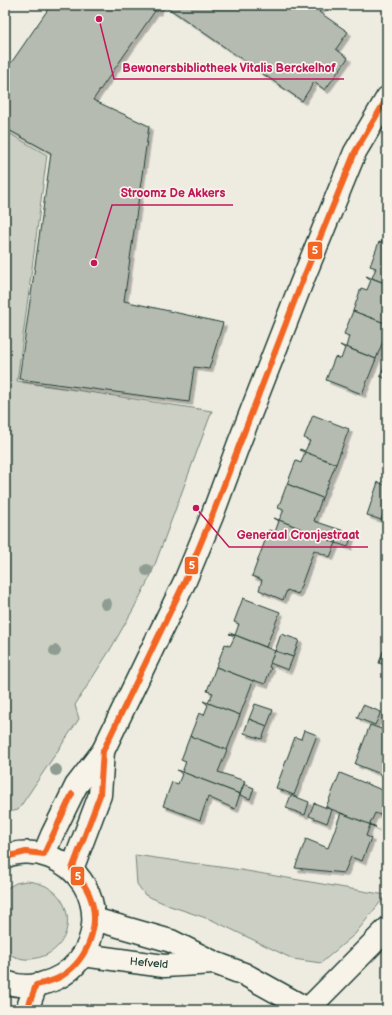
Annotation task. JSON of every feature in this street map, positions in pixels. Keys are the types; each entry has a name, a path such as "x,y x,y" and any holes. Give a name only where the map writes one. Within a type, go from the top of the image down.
{"street":[{"path":"44,854 76,786 103,751 185,582 212,516 301,284 355,152 387,98"},
{"path":"72,869 100,795 103,751"},
{"path":"5,857 26,852 44,854 59,860 72,869 84,884 91,900 94,919 89,944 83,955 74,966 63,975 51,982 36,985 22,986 5,982"},
{"name":"Hefveld","path":"94,919 171,941 215,963 244,974 308,1010"},
{"path":"308,1010 387,929"},
{"name":"Hefveld","path":"83,955 164,966 215,963"},
{"path":"27,1010 36,985"}],"shaded area":[{"path":"5,131 47,155 17,381 212,411 151,575 110,650 75,705 79,719 18,810 5,813"},
{"path":"135,855 241,870 386,895 355,934 321,963 293,959 212,920 170,906 145,895 137,884"},
{"path":"26,881 44,885 57,894 65,906 68,920 65,933 59,945 47,954 31,959 14,956 5,951 5,889 16,883"}],"building":[{"path":"51,5 147,5 155,11 93,100 149,126 124,301 223,323 209,369 194,367 189,402 19,379 51,153 5,128 5,60 11,63"},
{"path":"147,5 161,5 157,12"},
{"path":"164,5 324,5 319,12 348,32 336,49 348,58 325,90 314,82 302,101"},
{"path":"387,229 387,284 372,278 376,268 370,266 379,242 381,243"},
{"path":"366,276 387,284 387,324 353,311 361,288 367,290 371,280"},
{"path":"353,311 387,324 387,331 376,359 346,347 349,336 344,334"},
{"path":"340,345 376,359 362,394 326,380 335,357 341,359 345,348"},
{"path":"386,362 387,363 387,379 380,376"},
{"path":"313,415 349,429 336,464 299,450 305,451 310,441 304,438"},
{"path":"305,452 336,464 322,498 287,484 296,461 301,463"},
{"path":"378,482 387,486 387,503 381,520 367,515"},
{"path":"287,484 322,498 314,521 341,530 336,543 279,520 284,510 278,508"},
{"path":"274,518 336,543 330,557 314,550 298,594 287,590 283,600 259,590 262,580 252,576 269,530 275,532 279,521"},
{"path":"341,530 352,534 348,547 336,543"},
{"path":"243,598 280,612 266,647 235,635 239,624 234,622"},
{"path":"230,633 275,651 265,684 216,667 225,644 230,646 235,636 229,634"},
{"path":"281,634 299,640 293,657 275,651"},
{"path":"275,651 293,657 288,670 270,663"},
{"path":"383,651 387,652 387,666 379,663"},
{"path":"216,667 253,681 240,715 208,703 213,693 207,691"},
{"path":"203,701 240,715 227,750 190,736 199,713 204,715 208,705"},
{"path":"255,704 273,710 267,726 249,719"},
{"path":"363,705 381,712 375,725 357,718"},
{"path":"249,719 267,726 262,739 244,733"},
{"path":"370,725 387,731 386,776 355,764"},
{"path":"304,730 317,735 294,795 276,788 295,737 301,739"},
{"path":"190,736 227,750 218,772 245,781 240,794 182,772 186,762 181,760"},
{"path":"177,770 240,794 235,809 208,797 200,820 163,806 172,782 178,784 182,774"},
{"path":"340,773 387,792 387,798 380,815 375,813 370,824 376,827 326,807"},
{"path":"244,784 254,788 250,799 240,795"},
{"path":"291,795 309,802 305,815 286,808"},
{"path":"314,803 332,810 327,823 309,816"},
{"path":"341,813 376,827 370,825 366,836 371,838 362,861 351,857 344,873 295,868 306,839 328,848"}],"transit line":[{"name":"5","path":"27,1010 36,985 56,979 71,969 79,960 90,940 93,929 93,905 86,887 72,869 100,795 103,751 185,581 212,516 301,284 355,152 387,98"},
{"name":"5","path":"5,857 26,852 44,854 72,794"}],"place":[{"name":"Bewonersbibliotheek Vitalis Berckelhof","path":"99,19"},
{"name":"Stroomz De Akkers","path":"94,263"},
{"name":"Generaal Cronjestraat","path":"196,508"}]}
